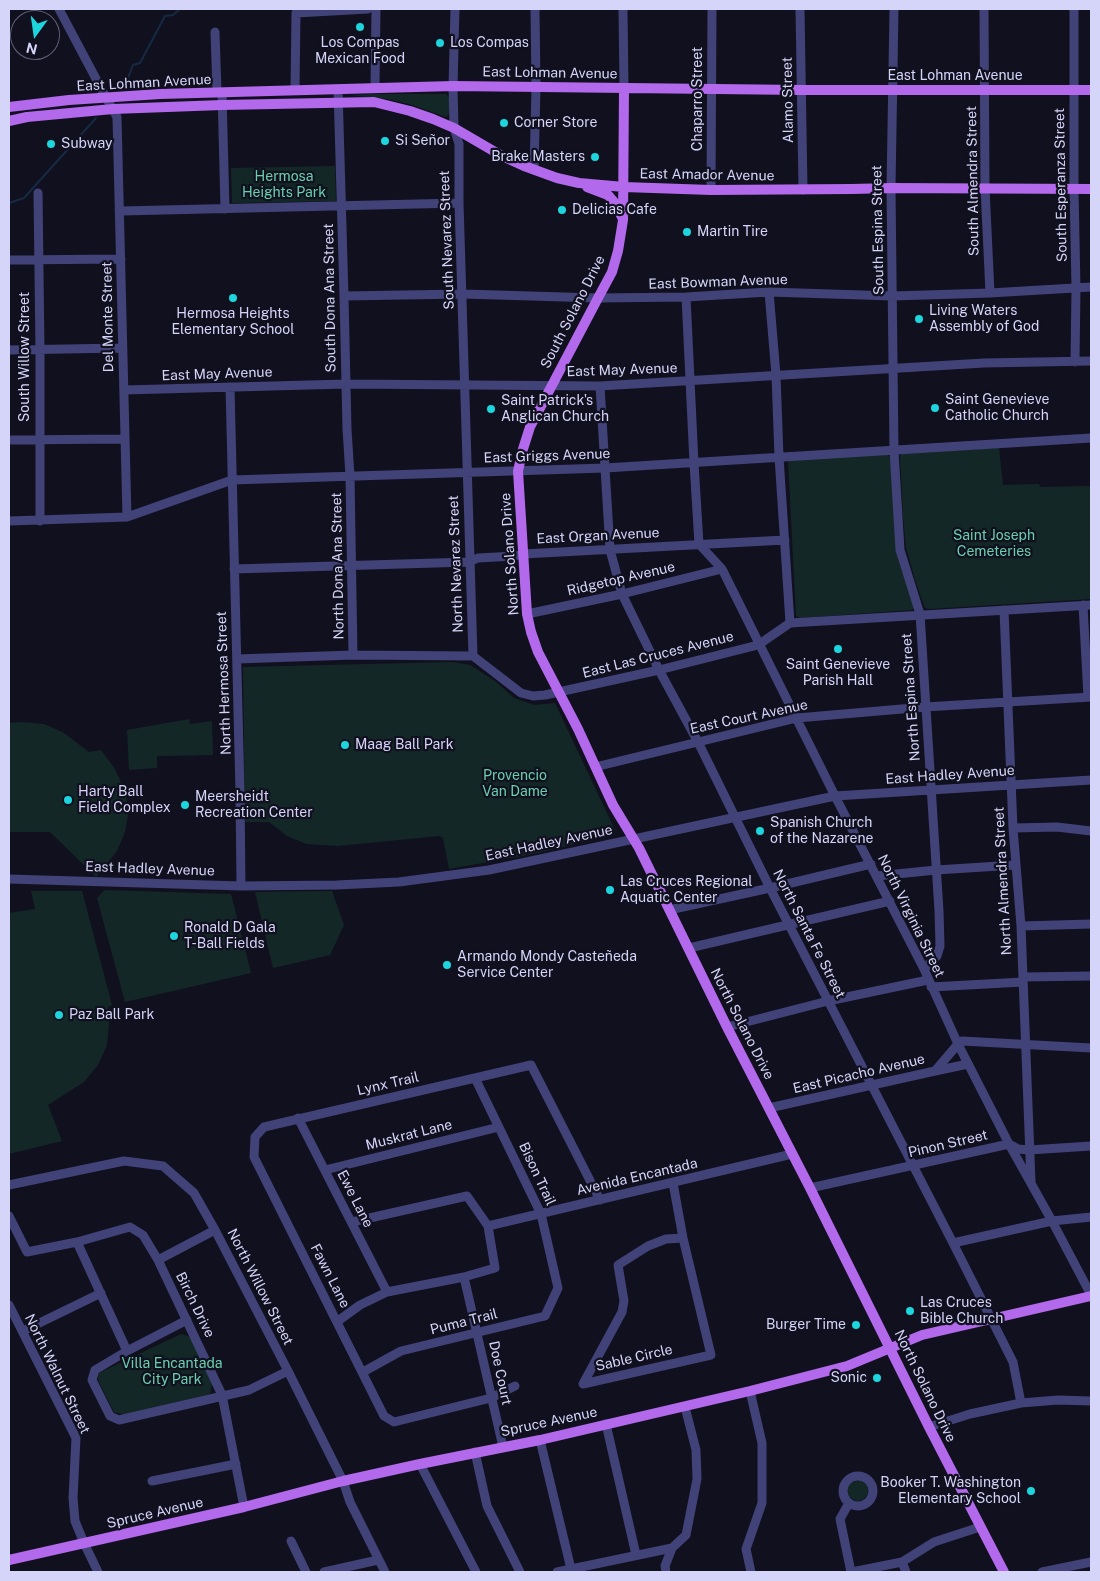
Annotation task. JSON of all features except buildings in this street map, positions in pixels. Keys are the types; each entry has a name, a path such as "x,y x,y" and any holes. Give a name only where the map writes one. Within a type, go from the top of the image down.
{"main road":[{"name":"East Lohman Avenue","path":"9,107 69,100 160,94 375,87 1091,90"},
{"name":"South Solano Drive","path":"518,471 530,427 612,272 618,251 624,220 624,88"},
{"name":"East Lohman Avenue","path":"9,121 36,116 115,113 222,105 339,102"},
{"name":"East Amador Avenue","path":"339,102 374,102 410,111 454,128 502,156 534,170 580,183 624,187 711,190 891,188 1091,189"},
{"path":"580,183 608,195 624,220"},
{"name":"North Solano Drive","path":"518,471 527,614 538,652 560,693 613,805 639,848 727,1027 1004,1572"},
{"name":"Spruce Avenue","path":"9,1560 244,1507 342,1481 540,1440 685,1407 848,1366 922,1335 1091,1295"}],"street":[{"path":"59,9 115,113"},
{"path":"295,90 296,14 368,9"},
{"path":"375,87 376,9"},
{"name":"South Nevarez Street","path":"455,9 454,128 459,144 467,472"},
{"path":"534,170 535,9"},
{"name":"South Solano Drive","path":"623,9 624,88"},
{"name":"Chaparro Street","path":"711,190 712,9"},
{"name":"Alamo Street","path":"800,9 802,190"},
{"name":"South Espina Street","path":"894,9 891,188 894,450"},
{"name":"South Almendra Street","path":"984,9 986,188 990,293"},
{"name":"South Esperanza Street","path":"1074,9 1075,362"},
{"path":"215,32 219,93 222,105 225,209"},
{"name":"South Dona Ana Street","path":"338,89 350,476"},
{"name":"Del Monte Street","path":"115,113 120,211 127,517"},
{"name":"South Willow Street","path":"38,193 40,521"},
{"path":"120,211 459,203"},
{"path":"9,260 121,259"},
{"name":"East Bowman Avenue","path":"344,296 462,294 598,298 686,297 769,292 893,296 1091,288"},
{"path":"769,292 776,375 779,457 790,623 1087,605 1090,697"},
{"path":"686,297 699,544"},
{"path":"9,350 122,348"},
{"name":"East May Avenue","path":"124,390 346,384 600,386 984,363 1091,361"},
{"name":"North Santa Fe Street","path":"600,386 610,550 622,594 659,670 737,818 828,1002 1013,1362 1021,1403"},
{"name":"North Hermosa Street","path":"230,388 241,886"},
{"name":"East Griggs Avenue","path":"9,521 127,517 232,480 605,468 1091,438"},
{"path":"9,440 124,439"},
{"name":"North Espina Street","path":"894,450 900,550 920,614 939,911 940,946 937,956 924,969"},
{"name":"North Nevarez Street","path":"467,472 473,656"},
{"name":"North Dona Ana Street","path":"350,476 353,655"},
{"name":"East Organ Avenue","path":"234,570 470,562 478,558 523,554 785,540"},
{"name":"North Virginia Street","path":"699,544 722,569 758,645 890,900 968,1064 1091,1295"},
{"name":"Ridgetop Avenue","path":"527,614 622,594 722,569"},
{"name":"North Almendra Street","path":"1004,610 1013,828 1021,926 1029,1150 1032,1184"},
{"name":"East Las Cruces Avenue","path":"473,656 522,693 532,696 560,693 758,645 790,623"},
{"path":"237,659 353,655 473,656"},
{"name":"East Court Avenue","path":"595,767 797,718 925,707 1090,697"},
{"name":"East Hadley Avenue","path":"9,879 241,886 337,885 408,881 489,870 835,796 1091,780"},
{"path":"1013,828 1057,827 1091,831"},
{"path":"669,910 871,864"},
{"path":"877,876 1015,865"},
{"path":"689,948 890,900"},
{"path":"1021,926 1091,924"},
{"path":"727,1027 828,1002 930,983 1091,976"},
{"path":"958,1044 962,1041 1091,1048"},
{"name":"East Picacho Avenue","path":"769,1108 935,1071 958,1044"},
{"path":"935,1071 968,1064"},
{"name":"Lynx Trail","path":"255,1137 264,1127 298,1118 531,1065 600,1200"},
{"name":"Bison Trail","path":"475,1078 541,1214 558,1288"},
{"name":"Ewe Lane","path":"298,1118 387,1292"},
{"name":"Muskrat Lane","path":"325,1170 499,1127"},
{"name":"Fawn Lane","path":"255,1137 254,1156 384,1416 394,1422 491,1398"},
{"name":"Pinon Street","path":"810,1188 1009,1144 1018,1149 1029,1150 1091,1146"},
{"name":"Avenida Encantada","path":"488,1226 792,1154"},
{"name":"North Willow Street","path":"9,1185 124,1161 163,1166 194,1193 288,1371 385,1572"},
{"name":"Sable Circle","path":"673,1183 683,1238 711,1355 583,1384 622,1312 624,1300 618,1265 648,1246 666,1240 683,1238"},
{"path":"338,1321 360,1306 387,1292 464,1277 495,1268 488,1226 467,1196 352,1222"},
{"name":"Birch Drive","path":"9,1216 27,1252 77,1242 130,1227 143,1235 158,1260 222,1395 244,1507"},
{"path":"953,1242 1052,1221 1091,1217"},
{"path":"158,1260 215,1230"},
{"path":"77,1242 127,1351"},
{"name":"Doe Court","path":"464,1277 502,1447"},
{"name":"Puma Trail","path":"363,1372 401,1351 545,1316 558,1288"},
{"path":"23,1331 101,1293"},
{"name":"North Walnut Street","path":"9,1305 76,1438 75,1521 98,1572"},
{"path":"187,1320 95,1370 92,1380 110,1416 119,1420 249,1390 288,1371"},
{"path":"491,1398 515,1386"},
{"path":"750,1391 762,1443 762,1504 746,1549 751,1572"},
{"path":"929,1427 970,1414 1021,1403 1058,1400 1091,1401"},
{"path":"666,1572 665,1566 672,1548 686,1535 698,1479 696,1450 685,1407"},
{"path":"606,1424 636,1555"},
{"path":"540,1440 571,1569"},
{"path":"476,1452 487,1506 520,1572"},
{"path":"152,1481 236,1464"},
{"path":"420,1464 476,1572"},
{"path":"849,1503 840,1519 852,1572 902,1562 934,1542 980,1527"},
{"path":"291,1541 306,1572"},
{"path":"557,1572 672,1548"},
{"path":"324,1572 378,1560"},
{"path":"902,1562 906,1572"},
{"path":"1042,1572 1091,1562"}],"green space":[{"path":"446,94 449,98 449,114 446,117 409,104 387,99 350,95"},
{"name":"Hermosa Heights Park","path":"335,166 336,201 232,203 231,168"},
{"name":"Saint Joseph Cemeteries","path":"999,448 1003,485 1039,484 1040,487 1091,486 1091,599 925,608 906,547 900,456 901,454"},
{"path":"888,455 890,458 898,559 915,608 912,610 800,618 796,616 788,460"},
{"name":"Provencio Van Dame","path":"452,662 470,665 495,681 514,698 534,705 555,703 615,830 612,835 538,853 449,869 443,838 439,836 338,846 307,844 287,836 269,822 245,822 243,667"},
{"path":"189,719 190,724 212,721 213,755 157,756 157,768 129,770 127,730"},
{"name":"Harty Ball Field Complex","path":"9,723 44,724 64,733 89,752 101,750 115,769 124,789 129,810 125,832 117,851 96,877 50,832 9,832"},
{"name":"Ronald D Gala T-Ball Fields","path":"105,890 231,894 251,973 125,1002 97,898"},
{"name":"Paz Ball Park","path":"31,891 82,891 112,1005 108,1007 107,1045 98,1065 84,1082 48,1105 62,1141 9,1154 9,913 35,909"},
{"path":"332,891 344,925 330,955 273,968 255,892"},
{"name":"Villa Encantada City Park","path":"181,1334 191,1337 212,1384 210,1394 125,1415 114,1412 98,1380 99,1373"},
{"path":"860,1480 866,1484 868,1494 863,1500 856,1501 848,1496 847,1489 848,1484"}],"waterway":[{"path":"124,88 133,65 140,63 165,16 173,15 180,9"},
{"path":"9,203 24,198 96,118"}],"place":[{"name":"Los Compas Mexican Food","path":"360,27"},
{"name":"Los Compas","path":"440,43"},
{"name":"Corner Store","path":"504,123"},
{"name":"Si Señor","path":"385,141"},
{"name":"Subway","path":"51,144"},
{"name":"Brake Masters","path":"595,157"},
{"name":"Delicias Cafe","path":"562,210"},
{"name":"Martin Tire","path":"687,232"},
{"name":"Hermosa Heights Elementary School","path":"233,298"},
{"name":"Living Waters Assembly of God","path":"919,319"},
{"name":"Saint Genevieve Catholic Church","path":"935,408"},
{"name":"Saint Patrick's Anglican Church","path":"491,409"},
{"name":"Saint Genevieve Parish Hall","path":"838,649"},
{"name":"Maag Ball Park","path":"345,745"},
{"name":"Harty Ball Field Complex","path":"68,800"},
{"name":"Meersheidt Recreation Center","path":"185,805"},
{"name":"Spanish Church of the Nazarene","path":"760,831"},
{"name":"Las Cruces Regional Aquatic Center","path":"610,890"},
{"name":"Ronald D Gala T-Ball Fields","path":"174,936"},
{"name":"Armando Mondy Casteñeda Service Center","path":"447,965"},
{"name":"Paz Ball Park","path":"59,1015"},
{"name":"Las Cruces Bible Church","path":"910,1311"},
{"name":"Burger Time","path":"856,1325"},
{"name":"Sonic","path":"877,1378"},
{"name":"Booker T. Washington Elementary School","path":"1031,1491"}]}
